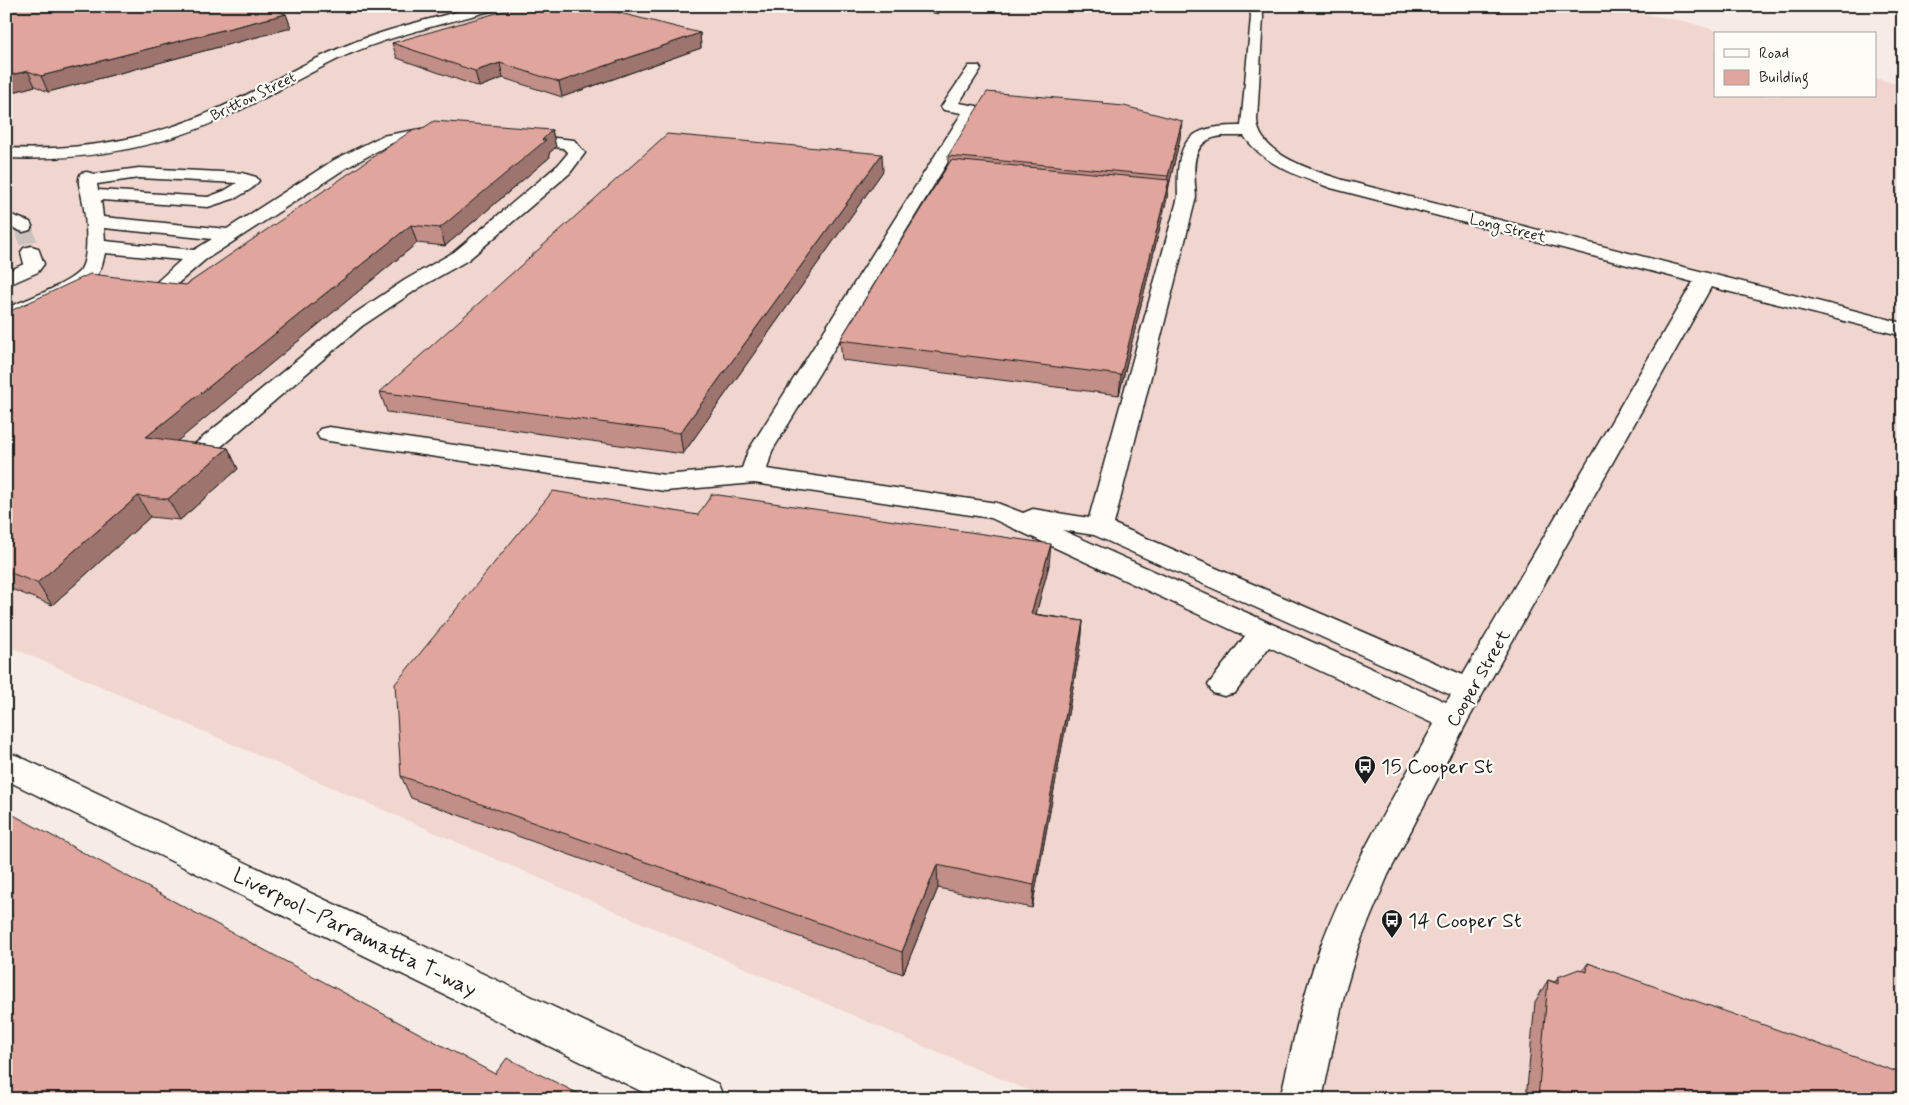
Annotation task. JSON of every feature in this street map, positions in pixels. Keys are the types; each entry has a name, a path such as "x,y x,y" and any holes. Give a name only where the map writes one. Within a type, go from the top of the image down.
{"street":[{"name":"Britton Street","path":"6,152 34,154 71,152 146,140 195,124 359,45 493,6"},
{"path":"1100,528 1187,197 1187,156 1197,138 1206,134 1250,131 1249,120 1258,16 1256,6"},
{"path":"754,475 755,464 760,451 972,109 949,107 974,69"},
{"name":"Long Street","path":"1250,131 1251,135 1270,154 1293,168 1337,184 1903,330"},
{"path":"148,299 198,256 340,164 388,139 432,132 462,134"},
{"path":"188,462 356,322 412,284 461,256 564,169 577,153 568,143 500,138"},
{"path":"88,183 104,164 108,147"},
{"path":"71,152 70,169 88,183 122,195 208,202 221,200 250,181 242,178 139,173 88,183"},
{"path":"11,170 34,154"},
{"path":"6,316 76,283 89,272 95,256 95,222 88,183"},
{"path":"95,222 231,235"},
{"path":"94,246 198,256"},
{"path":"6,280 31,268 34,264 30,252"},
{"name":"Cooper Street","path":"1301,1099 1324,995 1339,947 1371,872 1454,719 1705,279"},
{"path":"329,434 665,483 754,475 1100,528 1470,691"},
{"path":"998,511 1454,719"},
{"path":"1224,685 1264,632"},
{"name":"Liverpool–Parramatta T-way","path":"6,765 703,1099"}],"path":[{"path":"1870,6 1903,11"}],"shaded area":[{"path":"6,6 1602,6 1688,22 1721,32 1714,32 1714,98 1876,98 1876,78 1903,86 1903,1099 1049,1099 953,1059 6,645"}],"building":[{"path":"6,6 263,6 286,14 41,76 28,71 6,76"},
{"path":"521,6 592,6 700,33 559,82 500,63 475,71 392,43"},
{"path":"987,92 1103,102 1102,104 1124,106 1182,121 1168,176 948,156"},
{"path":"434,121 552,130 542,140 546,140 440,228 411,225 146,437 228,448 168,499 138,496 37,583 6,571 6,313 90,274 186,285 414,129 420,130"},
{"path":"667,134 882,154 680,433 380,392"},
{"path":"951,160 1169,180 1121,375 840,340"},
{"path":"553,491 698,515 712,494 1051,544 1031,614 1083,621 1034,885 937,865 902,952 401,776 395,684"},
{"path":"6,811 495,1074 507,1058 589,1099 6,1099"},
{"path":"1588,963 1903,1074 1903,1099 1538,1099 1548,980 1558,984 1558,977 1579,969 1587,972"}],"tunnel":[{"path":"23,226 31,252"}],"place":[{"name":"15 Cooper St","path":"1365,785"},
{"name":"14 Cooper St","path":"1392,939"}]}
